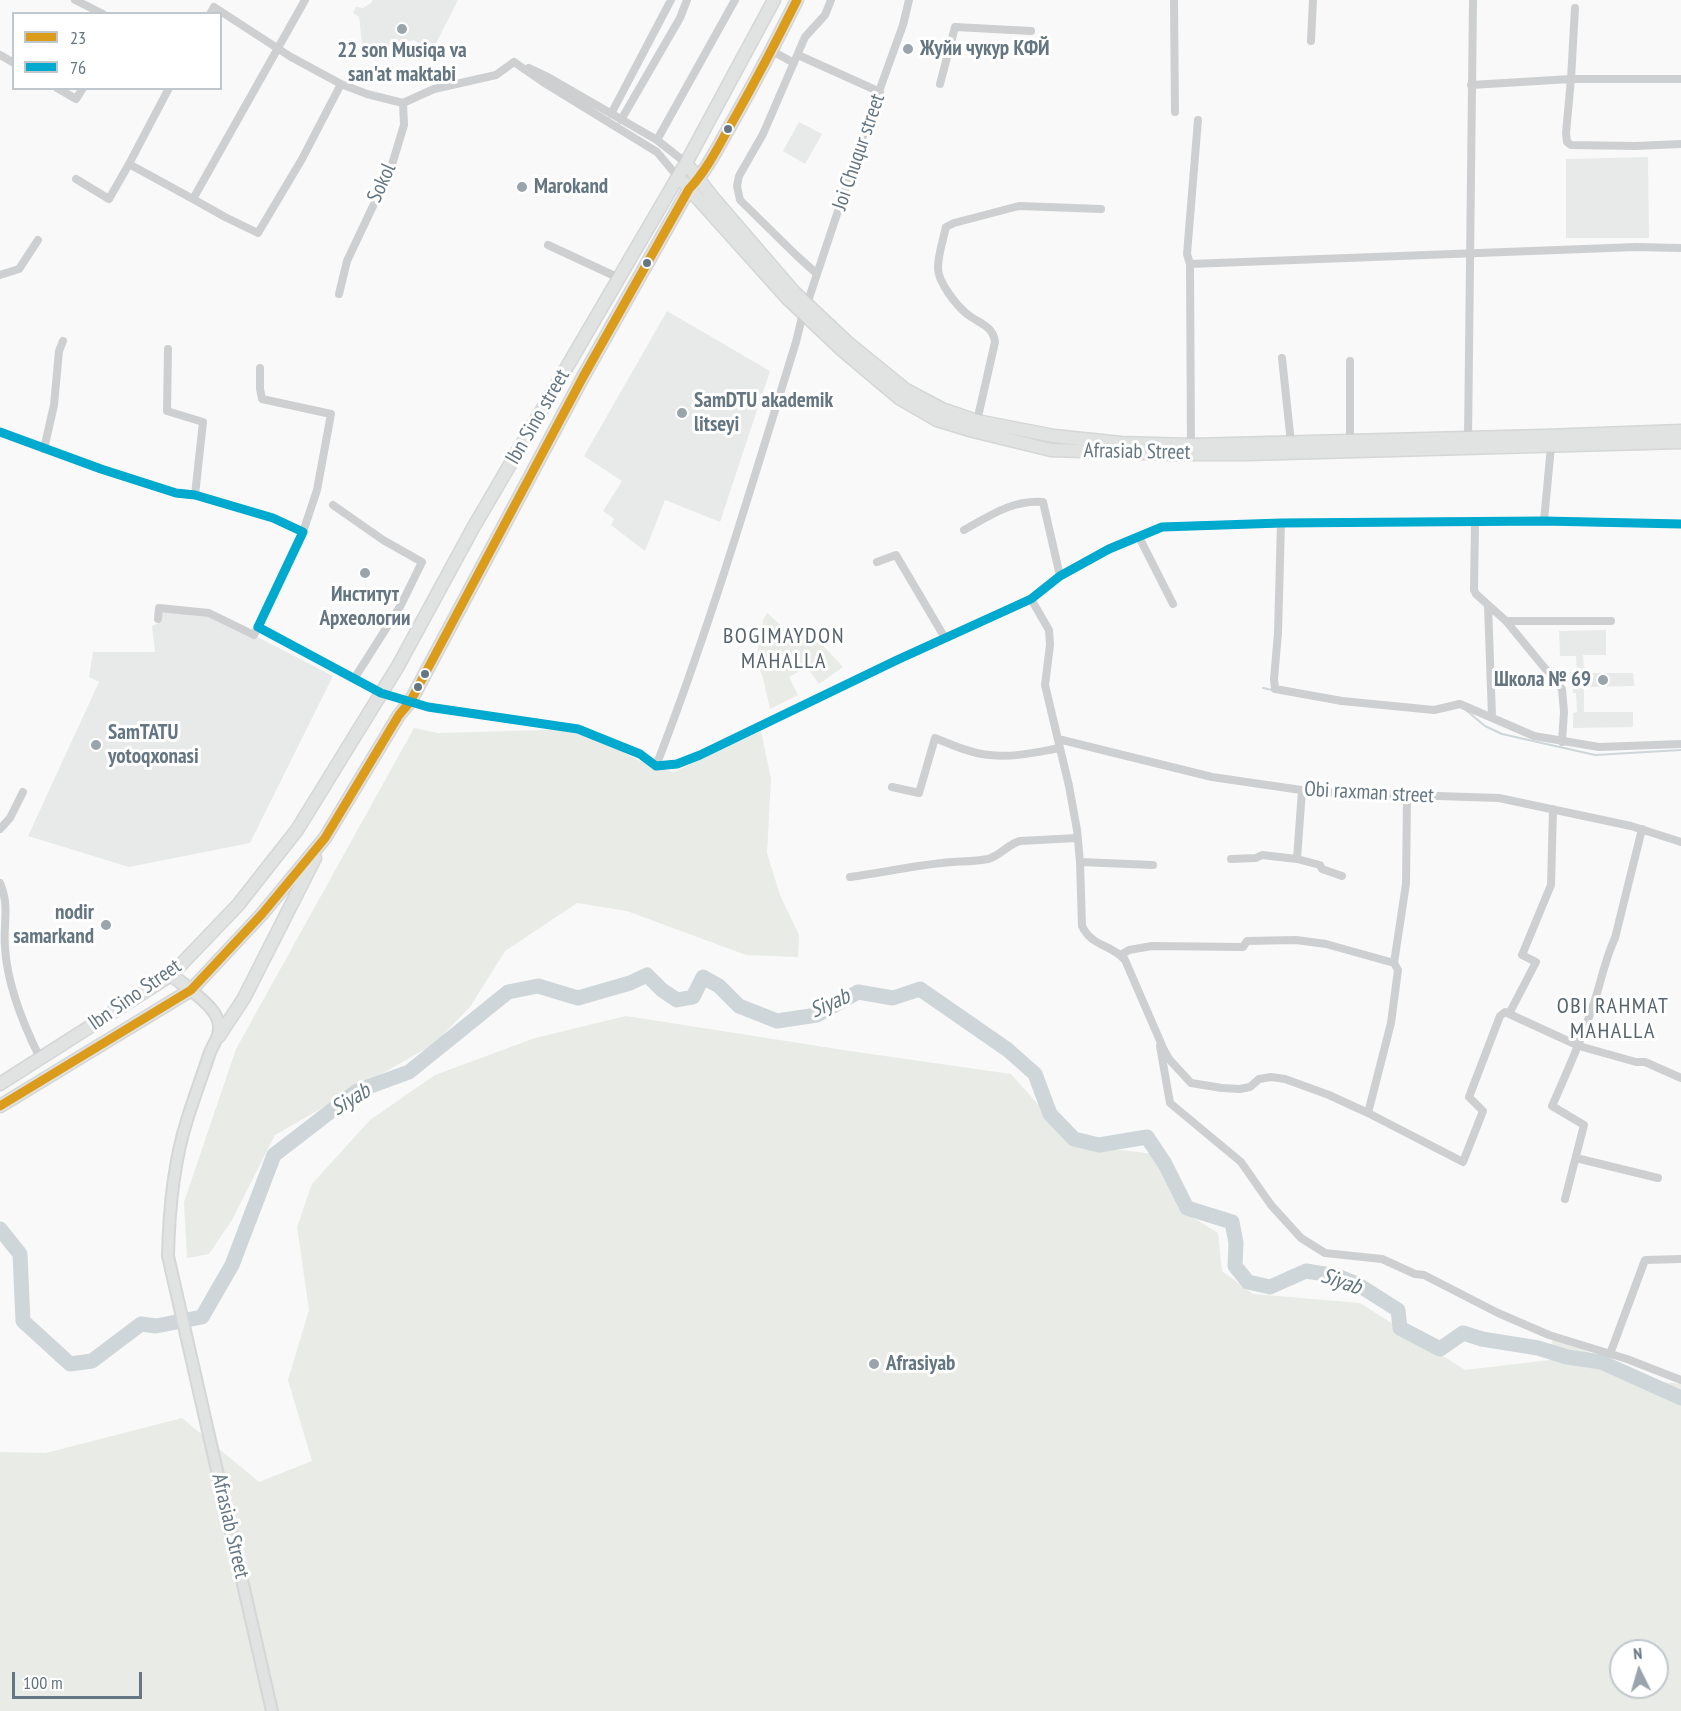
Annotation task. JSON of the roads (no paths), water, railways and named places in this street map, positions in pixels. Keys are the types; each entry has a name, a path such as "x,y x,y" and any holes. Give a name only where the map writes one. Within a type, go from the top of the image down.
{"main road":[{"name":"Ibn Sino street","path":"381,693 473,528 686,163 774,0"},
{"name":"Ibn Sino street","path":"325,838 399,715 410,702 583,377 689,189 699,179 772,51 797,0"},
{"name":"Afrasiab Street","path":"686,163 842,350 899,398 937,420 973,432 1051,450 1248,454 1642,437 1681,442"},
{"name":"Afrasiab Street","path":"677,176 787,298 805,308 906,390 942,409 977,421 1054,436 1121,443 1191,445 1350,441 1551,446 1681,431"},
{"name":"Ibn Sino Street","path":"0,1084 171,975 238,905 297,830 381,693"},
{"name":"Ibn Sino Street","path":"0,1106 191,990 262,914 325,838"},
{"path":"219,1036 244,998 325,838"},
{"path":"171,975 191,990"}],"street":[{"path":"193,199 305,0"},
{"path":"611,114 671,0"},
{"path":"621,120 680,18 687,0"},
{"path":"657,140 735,0"},
{"path":"817,274 740,200 737,186 739,176 763,134 805,38 825,15 831,0"},
{"name":"Joi Chuqur street","path":"656,766 676,714 736,534 805,308 903,25 909,0"},
{"path":"1174,0 1175,112"},
{"path":"1311,41 1313,0"},
{"path":"1468,443 1473,0"},
{"path":"81,1 100,12"},
{"path":"1575,8 1567,142 1571,146 1681,144"},
{"path":"222,12 277,48 341,84 367,94 403,103 434,89 496,75 514,62"},
{"path":"940,84 955,27 1031,32"},
{"path":"772,51 794,63"},
{"path":"798,55 880,92"},
{"path":"514,62 546,76 657,140 686,163"},
{"path":"514,62 657,152 677,176"},
{"path":"1471,85 1571,79 1681,79"},
{"path":"129,164 225,218 258,233 302,159 341,84"},
{"path":"60,90 76,99 82,90"},
{"path":"76,178 109,199 168,90"},
{"name":"Sokol","path":"339,294 347,261 391,168 404,125 403,103"},
{"path":"1191,445 1190,264 1187,254 1198,120"},
{"path":"977,421 995,342 994,335 989,328 961,308 939,279 938,267 946,227 1020,206 1101,209"},
{"path":"0,275 19,269 38,240"},
{"path":"548,246 619,278"},
{"path":"1190,264 1636,247 1681,248"},
{"path":"44,449 54,405 59,351 63,341"},
{"path":"168,350 167,411 203,422 195,495"},
{"path":"1282,358 1291,442"},
{"path":"1350,361 1350,441"},
{"path":"158,619 159,608 209,613 254,635 303,532 317,490 331,414 262,399 260,368"},
{"path":"0,432 101,470 176,493 195,495 273,518 303,532"},
{"path":"1544,521 1551,446"},
{"path":"964,530 1004,507 1032,501 1043,502 1060,576"},
{"path":"333,505 383,540 422,562 402,605 354,678"},
{"path":"258,627 381,693 428,707 578,729 640,754 656,766 677,764 700,755 1031,599 1060,576 1110,549 1162,527 1281,523 1544,521 1681,524"},
{"path":"1281,523 1275,688 1342,701 1434,710 1460,704 1534,736 1562,742 1599,747 1681,744"},
{"path":"1475,523 1474,590 1506,621 1562,689 1564,712 1562,742"},
{"path":"1139,537 1173,604"},
{"path":"877,562 896,555 945,638"},
{"path":"1031,599 1048,630 1050,645 1045,685 1071,797 1080,862 1081,916 1086,933 1099,944 1121,955 1129,966 1169,1059 1191,1083 1207,1087 1240,1089 1251,1087 1260,1079 1271,1077 1285,1079 1329,1095 1368,1113 1463,1162 1483,1111 1469,1097 1500,1016 1505,1012 1579,1046 1636,1062 1645,1062 1681,1078"},
{"path":"1488,605 1491,717"},
{"path":"1506,621 1611,621"},
{"path":"892,787 919,793 935,738 961,749 989,755 1016,755 1060,748"},
{"name":"Obi raxman street","path":"1058,739 1212,777 1315,792 1499,798 1642,829 1681,842"},
{"path":"1297,859 1302,790"},
{"path":"0,829 10,818 22,792"},
{"path":"1368,1113 1391,1023 1398,970 1394,963 1406,884 1407,796"},
{"path":"1509,1014 1536,962 1522,955 1551,885 1553,809"},
{"path":"1565,1199 1584,1125 1552,1106 1579,1046 1615,938 1642,829"},
{"path":"850,877 943,862 992,858 1020,841 1077,838"},
{"path":"1231,859 1256,858 1262,855 1297,859 1320,865 1322,869 1342,876"},
{"path":"1080,862 1153,865"},
{"path":"0,883 7,910 5,948 12,990 40,1059"},
{"path":"1121,955 1129,950 1152,946 1243,947 1247,941 1296,940 1326,944 1394,963"},
{"path":"191,990 213,1011 219,1023 219,1036"},
{"name":"Afrasiab Street","path":"219,1036 210,1051 178,1155 169,1213 168,1256 272,1711"},
{"path":"1159,1040 1170,1103 1241,1162 1271,1205 1301,1238 1325,1253 1382,1260 1414,1274 1424,1275 1498,1313 1549,1335 1627,1359 1681,1380"},
{"path":"1576,1158 1658,1178"},
{"path":"1610,1354 1645,1260 1681,1259"}],"waterway":[{"path":"1263,688 1272,690"},
{"path":"1467,711 1485,726 1502,734 1595,755 1681,750"},
{"name":"Siyab","path":"0,1229 20,1254 23,1321 70,1364 92,1361 141,1324 156,1326 202,1317 232,1265 274,1155 357,1091 409,1072 508,992 538,986 578,998 630,983 647,975 662,990 677,1000 693,997 703,977 719,986 739,1006 777,1021 817,1015 858,992 893,998 920,989 1008,1050 1035,1074 1050,1114 1074,1139 1099,1145 1147,1137 1165,1164 1187,1208 1232,1222 1236,1243 1235,1266 1248,1282 1270,1287 1306,1271 1337,1276 1357,1284 1398,1310 1400,1328 1440,1349 1463,1333 1482,1339 1538,1348 1567,1357 1601,1362 1681,1398"}],"place":[{"name":"22 son Musiqa va san'at maktabi","path":"402,29"},
{"name":"Жуйи чукур КФЙ","path":"908,49"},
{"name":"Marokand","path":"522,187"},
{"name":"SamDTU akademik litseyi","path":"682,413"},
{"name":"Институт Археологии","path":"365,573"},
{"name":"Школа № 69","path":"1603,680"},
{"name":"SamTATU yotoqxonasi","path":"96,745"},
{"name":"nodir samarkand","path":"106,925"},
{"name":"Afrasiyab","path":"874,1364"}],"district":[{"name":"BOGIMAYDON MAHALLA","path":"784,650"},
{"name":"OBI RAHMAT MAHALLA","path":"1613,1020"}]}
